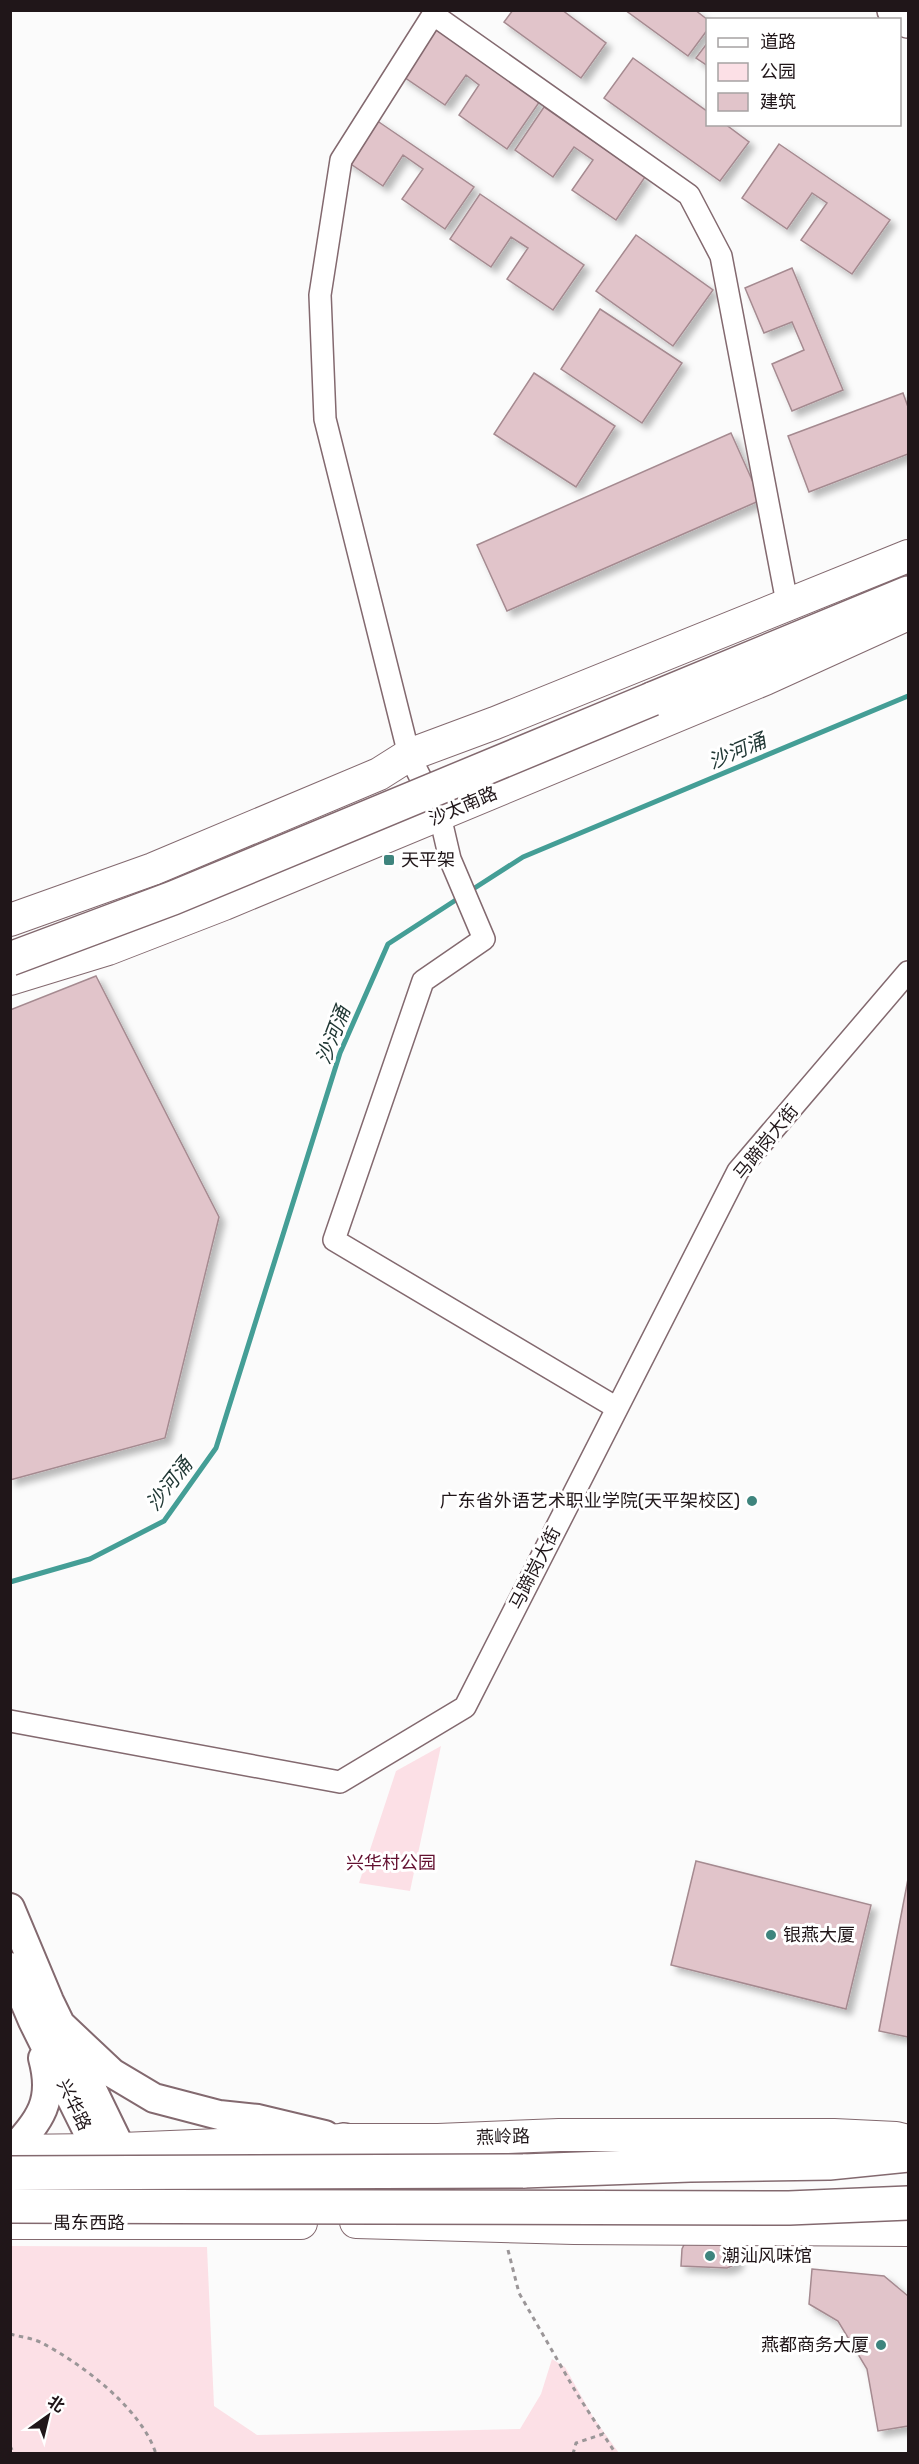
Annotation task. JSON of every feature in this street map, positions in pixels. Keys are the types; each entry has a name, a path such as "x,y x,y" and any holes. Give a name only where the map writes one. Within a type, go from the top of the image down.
{"highway":[{"path":"894,10 909,21"},
{"path":"10,958 173,898 909,593"},
{"path":"344,2140 330,2159 326,2170 327,2180 329,2189 338,2201 360,2222"},
{"name":"燕岭路","path":"11,2158 523,2171 690,2165 818,2164 909,2155"},
{"path":"10,2206 789,2208 909,2203"}],"main road":[{"path":"10,920 133,877 380,774 409,755 495,723 909,556"},
{"name":"沙太南路","path":"10,979 108,949 440,816 765,679 909,614"},
{"name":"兴华路","path":"10,1908 46,2023"},
{"name":"兴华路","path":"10,1967 46,2023 111,2158 168,2224"},
{"path":"46,2023 112,2073 154,2098 210,2113 258,2119 344,2140"},
{"path":"11,2158 42,2116 47,2097 46,2023"},
{"name":"燕岭路","path":"111,2158 344,2140 438,2140 559,2135 834,2135 896,2138 909,2141"},
{"path":"10,2187 100,2185 111,2180 111,2158 11,2158"},
{"path":"168,2224 360,2222 505,2226 909,2230"},
{"name":"禺东西路","path":"10,2223 168,2224"}],"street":[{"path":"617,1408 334,1240 423,981 484,939 450,860 440,816 409,755 324,418 320,295 341,160 435,13 689,195 721,256 785,592"},
{"name":"马蹄岗大街","path":"10,1720 340,1782 465,1707 738,1171 909,972"}],"path":[{"path":"505,2226 508,2254 519,2293 577,2394 616,2454"},
{"path":"10,2334 39,2342 100,2384 138,2421 146,2431 156,2454"},
{"path":"573,2454 576,2443 603,2433"},
{"path":"10,2446 14,2454"}],"green space":[{"name":"兴华村公园","path":"441,1746 410,1891 359,1883 396,1771"},
{"path":"11,2246 207,2247 214,2406 257,2435 520,2429 541,2394 552,2359 565,2367 593,2417 619,2453 11,2453"}],"building":[{"path":"513,10 562,10 606,43 581,78 504,22"},
{"path":"625,10 695,10 706,18 706,32 688,56"},
{"path":"434,28 540,101 507,149 459,115 479,85 466,75 445,105 401,75"},
{"path":"706,45 706,65 696,58"},
{"path":"633,58 706,111 706,126 728,126 749,142 720,181 604,98"},
{"path":"544,107 645,177 616,220 572,190 593,160 574,147 553,177 515,150"},
{"path":"373,118 474,187 445,229 402,199 423,169 403,155 383,186 345,160"},
{"path":"779,144 890,220 852,274 801,240 827,203 812,193 787,229 742,198"},
{"path":"480,194 584,265 553,310 507,279 528,248 511,237 491,267 450,239"},
{"path":"636,235 713,290 673,346 596,291"},
{"path":"792,268 843,390 792,411 772,364 804,350 792,322 764,333 745,288"},
{"path":"600,309 682,363 642,423 561,369"},
{"path":"534,373 615,426 576,487 494,434"},
{"path":"903,393 908,407 908,454 809,492 788,436"},
{"path":"731,433 761,500 507,611 477,545"},
{"path":"96,976 219,1217 165,1438 10,1480 10,1010"},
{"name":"银燕大厦","path":"696,1861 871,1905 846,2009 671,1965"},
{"path":"908,1879 908,2037 879,2031"},
{"name":"潮汕风味馆","path":"689,2234 732,2234 738,2248 737,2264 727,2268 681,2266 682,2249"},
{"name":"燕都商务大厦","path":"812,2269 884,2276 908,2296 908,2426 878,2431 867,2369 838,2321 809,2304"}],"waterway":[{"name":"沙河涌","path":"470,891 523,857 908,696"},
{"name":"沙河涌","path":"10,1582 90,1559 164,1521 216,1448 340,1053 388,944 462,896"}],"place":[{"name":"天平架","path":"389,860"},
{"name":"广东省外语艺术职业学院(天平架校区)","path":"752,1501"},
{"name":"银燕大厦","path":"771,1935"},
{"name":"潮汕风味馆","path":"710,2256"},
{"name":"燕都商务大厦","path":"881,2345"}]}
